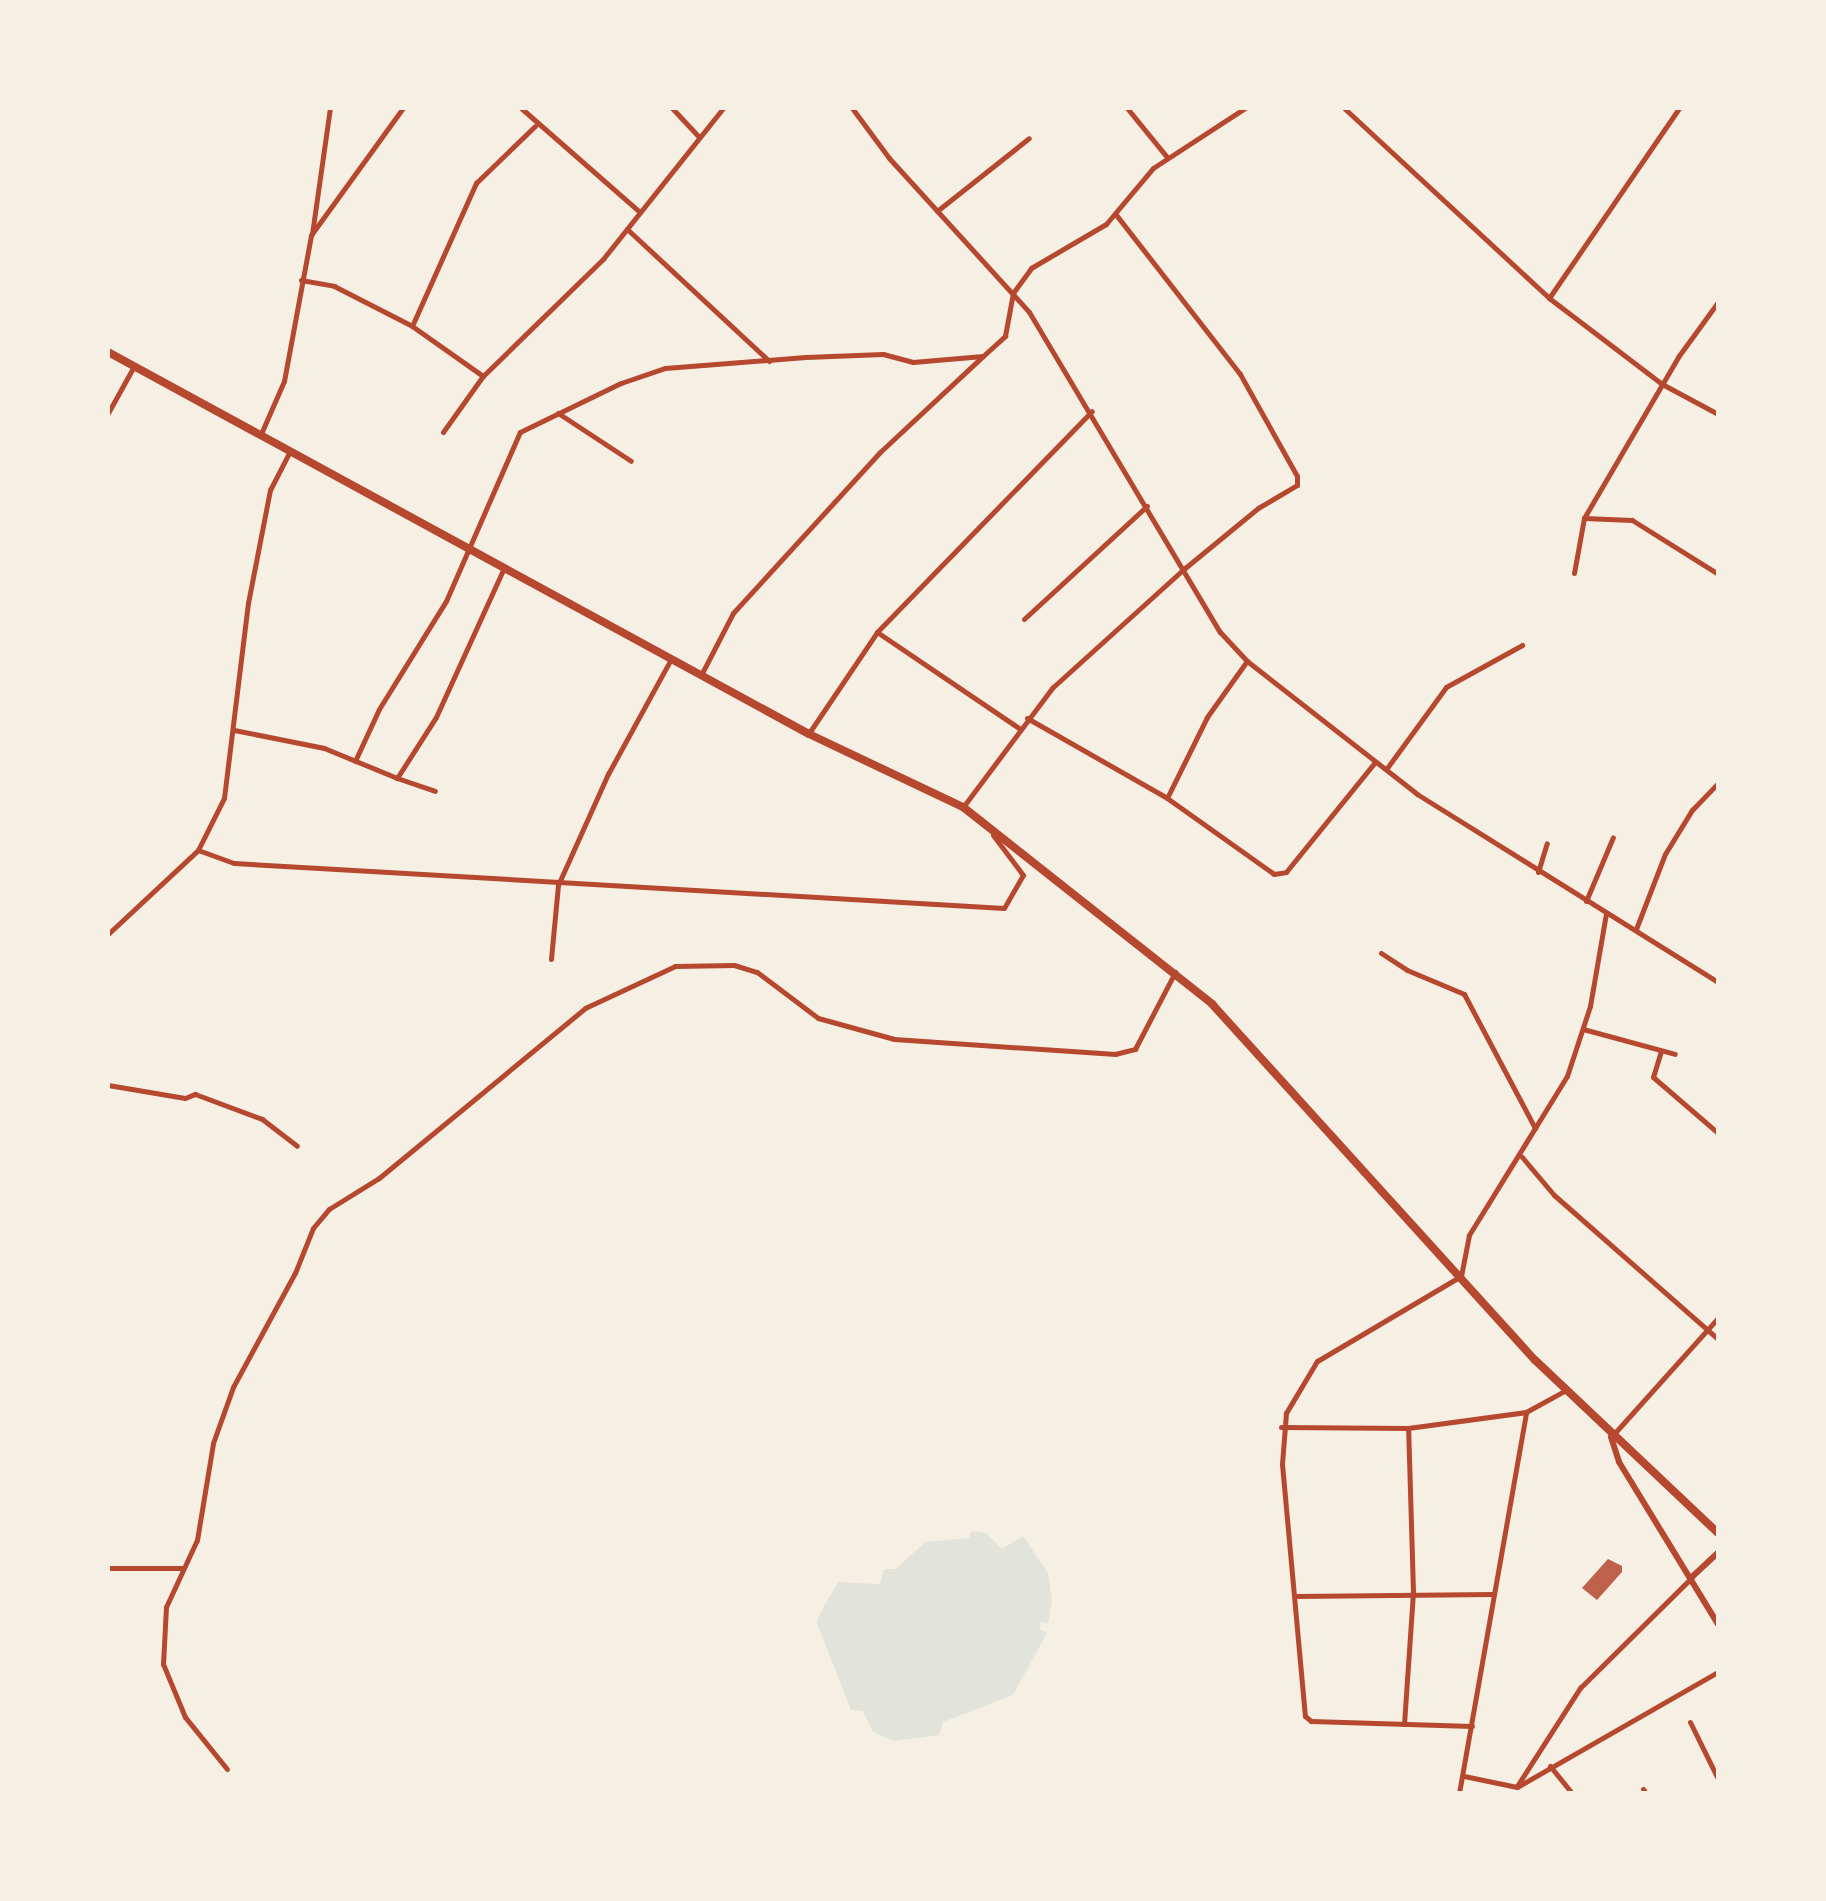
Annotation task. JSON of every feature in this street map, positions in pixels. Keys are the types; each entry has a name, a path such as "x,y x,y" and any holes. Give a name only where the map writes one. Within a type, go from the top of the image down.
{"highway":[{"path":"108,352 809,734 963,807 993,835 1175,972 1265,1058 1566,1390 1611,1437 1717,1531"}],"street":[{"path":"260,436 284,381 330,108"},
{"path":"311,235 403,108"},
{"path":"521,108 535,126 640,212"},
{"path":"672,108 699,137"},
{"path":"443,432 483,376 627,229 723,108"},
{"path":"852,108 937,211 1013,293 1092,411 1220,632 1247,661 1417,794 1718,982"},
{"path":"1127,108 1167,157"},
{"path":"701,675 733,613 879,453 1005,336 1013,293 1031,268 1116,215 1167,157 1245,108"},
{"path":"1344,108 1549,298 1662,384 1718,414"},
{"path":"1549,298 1679,108"},
{"path":"412,326 476,183 535,126"},
{"path":"937,211 1029,138"},
{"path":"963,807 1019,728 1052,688 1185,568 1258,508 1293,490 1297,476 1240,374 1116,215"},
{"path":"627,229 769,361"},
{"path":"301,280 334,286 412,326 483,376"},
{"path":"1574,573 1584,518 1662,384 1718,302"},
{"path":"355,761 379,709 446,601 466,548 520,432 558,412 665,368 883,354 913,362 983,356"},
{"path":"108,413 134,366"},
{"path":"809,734 877,632 1092,411"},
{"path":"558,412 631,461"},
{"path":"108,934 198,850 224,798 263,524 270,490 289,453"},
{"path":"1024,619 1147,506"},
{"path":"1584,518 1632,520 1718,574"},
{"path":"397,778 436,717 504,568"},
{"path":"877,632 1019,728"},
{"path":"1387,768 1446,687 1522,645"},
{"path":"551,959 558,885 608,774 671,659"},
{"path":"1167,798 1207,717 1247,661"},
{"path":"1027,718 1167,798 1281,874 1375,762"},
{"path":"234,730 324,748 435,791"},
{"path":"1636,929 1665,854 1692,810 1718,783"},
{"path":"198,850 234,863 558,885 1004,908 1023,875 993,835"},
{"path":"1586,901 1613,837"},
{"path":"1538,872 1547,843"},
{"path":"1472,1726 1307,1720 1281,1427 1291,1401 1317,1361 1461,1276 1469,1235 1522,1157 1535,1128 1567,1076 1582,1029 1606,913"},
{"path":"1381,953 1407,970 1464,994 1535,1128"},
{"path":"227,1769 185,1717 163,1664 166,1607 197,1540 213,1443 233,1387 321,1217 416,1149 585,1008 675,966 734,965 757,972 818,1018 894,1039 1127,1053 1135,1049 1175,972"},
{"path":"1582,1029 1675,1054"},
{"path":"1661,1051 1653,1077 1718,1133"},
{"path":"108,1085 185,1098 195,1094 262,1119 297,1146"},
{"path":"1522,1157 1554,1195 1709,1327 1718,1339"},
{"path":"1718,1318 1611,1437 1619,1462 1693,1576 1718,1624"},
{"path":"1281,1427 1408,1428 1526,1412 1566,1390"},
{"path":"1459,1793 1526,1412"},
{"path":"1404,1724 1413,1592 1408,1428"},
{"path":"1517,1787 1580,1688 1718,1553"},
{"path":"108,1568 182,1568"},
{"path":"1296,1596 1413,1592 1493,1594"},
{"path":"1464,1776 1517,1787 1718,1672"},
{"path":"1690,1722 1718,1779"},
{"path":"1550,1766 1572,1793"}],"shaded area":[{"path":"971,1531 986,1533 1002,1549 1023,1536 1048,1573 1052,1600 1048,1624 1041,1622 1040,1630 1047,1633 1013,1695 943,1722 939,1735 894,1741 873,1732 863,1711 851,1710 817,1623 819,1615 838,1582 880,1584 884,1569 896,1569 925,1542 969,1538"}],"building":[{"path":"1608,1559 1622,1566 1622,1572 1597,1600 1582,1588"}]}
